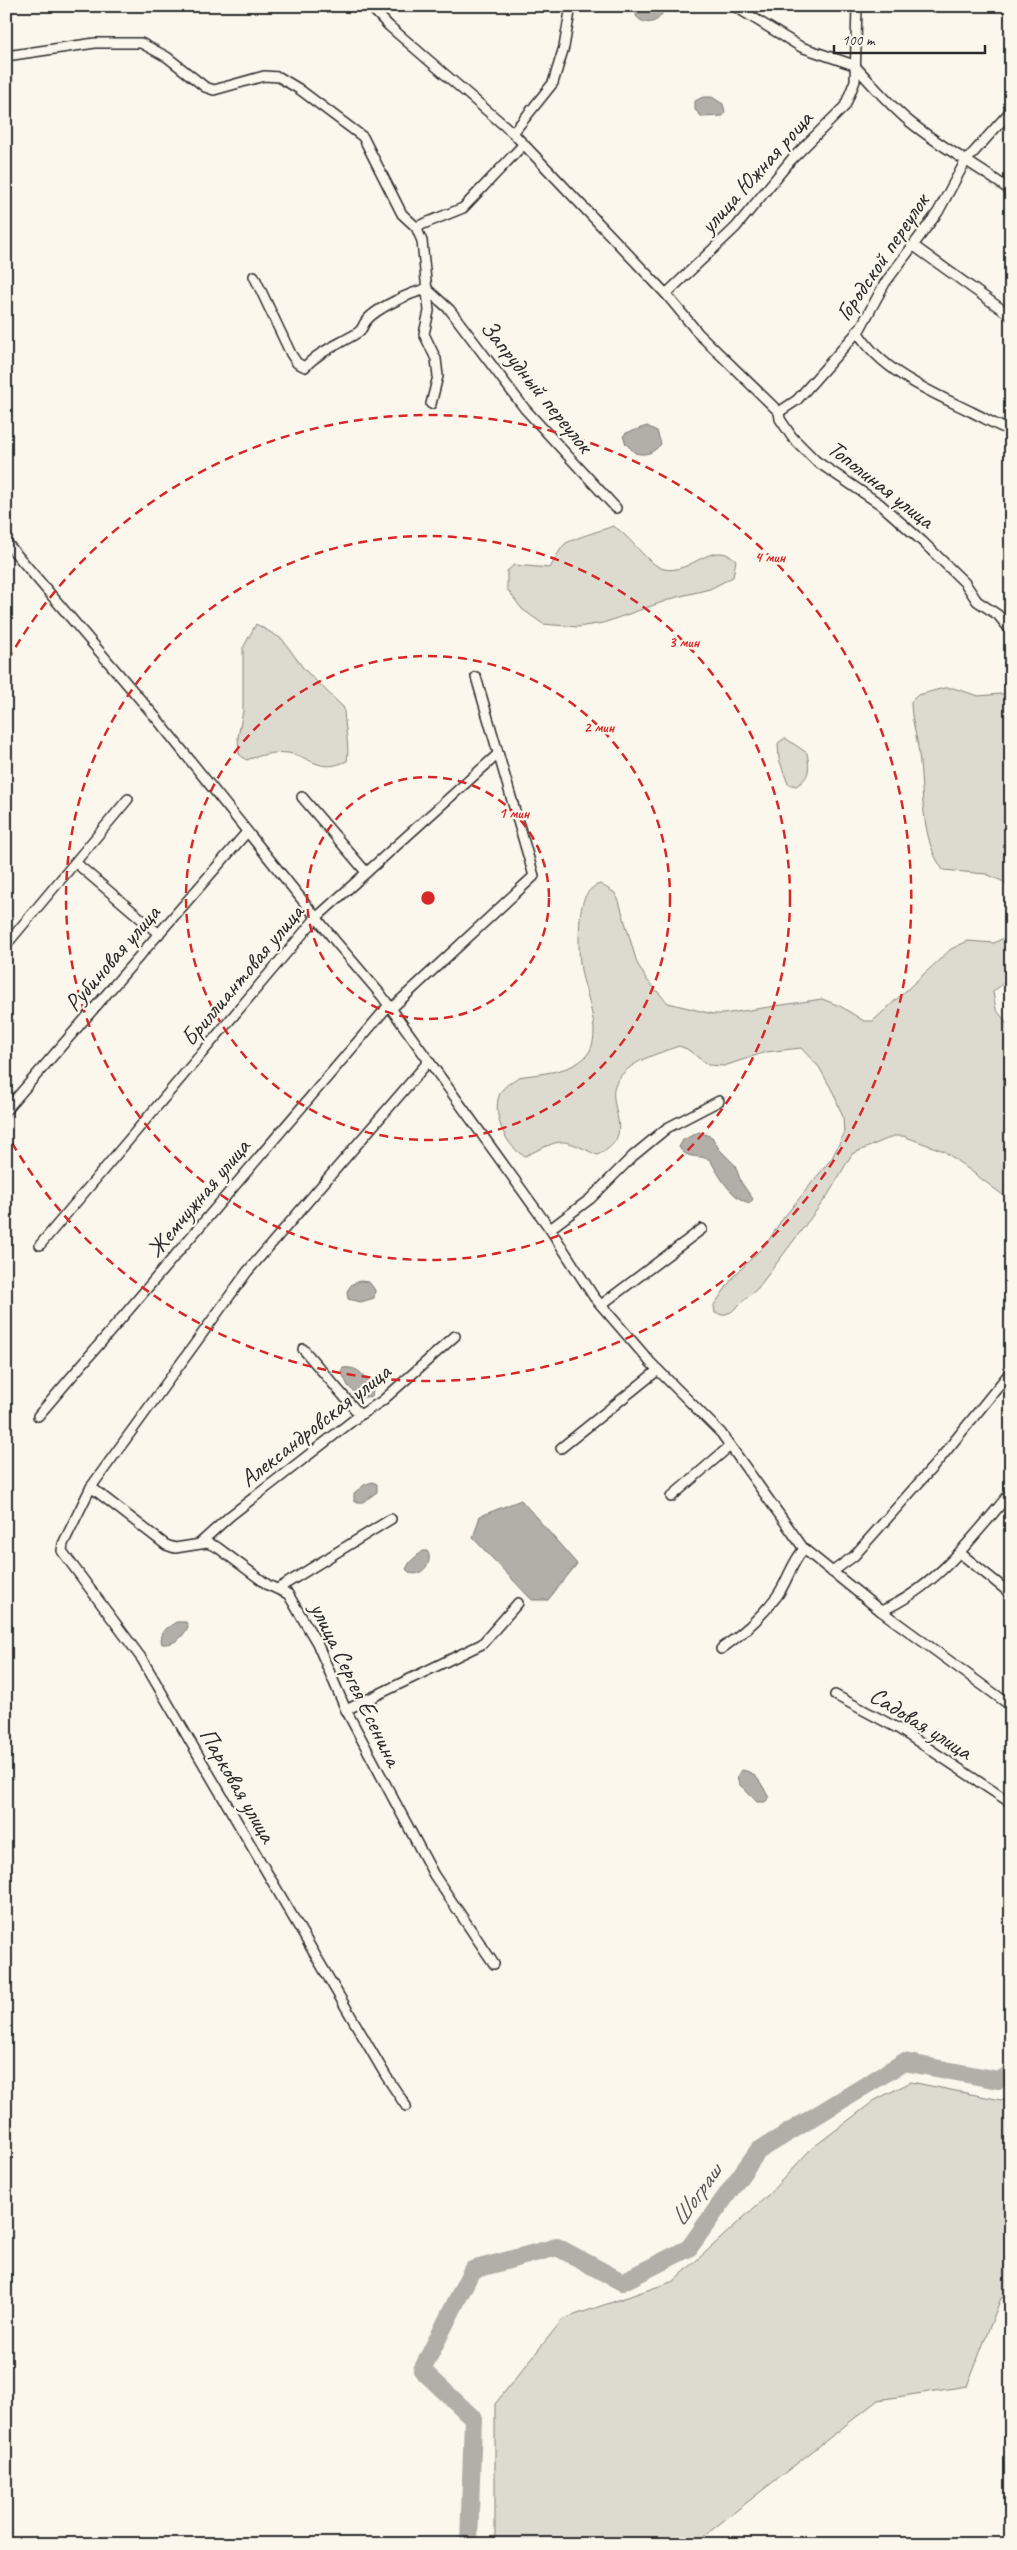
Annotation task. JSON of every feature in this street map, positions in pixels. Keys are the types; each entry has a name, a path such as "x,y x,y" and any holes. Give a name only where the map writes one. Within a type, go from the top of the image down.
{"street":[{"name":"Тополиная улица","path":"370,6 389,26 524,144 666,294 699,334 779,412 780,419 792,437 816,461 880,504 924,542 965,583 977,601 998,615 1011,631"},
{"path":"513,133 553,83 564,47 571,6"},
{"path":"734,6 801,47 854,65 909,121 965,162 984,171 1011,191"},
{"name":"улица Южная роща","path":"666,294 736,227 792,160 845,106 855,81 857,6"},
{"path":"6,56 95,43 141,43 167,57 205,87 214,90 264,76 279,77 363,136 402,214 416,227 422,241 429,311 424,334 436,360 438,376 431,404"},
{"name":"Городской переулок","path":"779,412 797,400 858,331 885,283 938,212 965,162 1007,116"},
{"path":"416,227 463,208 524,144"},
{"path":"914,246 1011,316"},
{"path":"254,276 291,354 297,363 305,366 360,332 366,321 383,308 415,292 428,289"},
{"name":"Запрудный переулок","path":"428,289 450,310 525,409 616,508"},
{"path":"858,331 866,346 885,363 920,386 1011,430"},
{"path":"7,546 157,719 316,918 390,1007 550,1229 601,1305 658,1370 721,1433 804,1549 881,1611 1011,1706"},
{"name":"Жемчужная улица","path":"38,1416 390,1007 534,876 476,677"},
{"name":"Бриллиантовая улица","path":"40,1245 316,918 498,754"},
{"path":"302,797 366,872"},
{"path":"6,946 128,799"},
{"name":"Рубиновая улица","path":"6,1110 247,832"},
{"path":"76,863 159,934"},
{"name":"Парковая улица","path":"406,2106 386,2076 252,1851 142,1659 65,1558 62,1551 63,1544 91,1487 247,1272 429,1061"},
{"path":"550,1229 590,1199 633,1156 667,1128 719,1101"},
{"path":"601,1305 702,1229"},
{"name":"Александровская улица","path":"198,1544 230,1516 360,1415 382,1402 455,1336"},
{"path":"302,1349 360,1415"},
{"path":"561,1448 658,1370"},
{"path":"832,1572 854,1556 939,1460 1011,1371"},
{"path":"671,1498 730,1446"},
{"name":"улица Сергея Есенина","path":"91,1487 166,1544 175,1548 207,1543 217,1547 268,1584 288,1594 317,1643 346,1710 434,1875 494,1964"},
{"path":"881,1611 908,1598 926,1585 960,1553 1011,1492"},
{"path":"279,1588 392,1519"},
{"path":"721,1649 736,1639 777,1596 791,1566 804,1549"},
{"path":"960,1553 1011,1594"},
{"path":"346,1710 482,1644 518,1602"},
{"name":"Садовая улица","path":"834,1694 899,1729 1011,1803"}],"shaded area":[{"path":"636,6 663,6 662,14 653,22 646,22 636,16"},
{"path":"703,97 712,97 723,104 725,112 723,116 702,117 695,110 695,101"},
{"path":"647,426 657,431 661,444 649,453 635,453 626,444 623,436 626,433"},
{"path":"613,526 626,536 651,562 664,569 683,567 718,553 727,554 736,560 733,577 710,589 677,597 603,623 578,627 543,624 522,609 507,589 507,571 514,565 550,568 559,552 568,542"},
{"path":"256,624 282,639 304,669 344,708 348,749 347,761 329,766 288,753 272,753 246,760 239,754 238,737 243,711 243,648"},
{"path":"944,688 953,688 979,696 1011,693 1011,885 986,874 943,870 930,844 924,815 919,754 911,701 918,695"},
{"path":"785,738 807,753 808,772 804,780 796,786 788,784 779,759 778,743"},
{"path":"600,884 615,893 619,901 637,963 647,980 668,1003 713,1014 822,999 840,1006 864,1021 873,1021 951,949 968,941 994,943 1011,934 1011,977 993,992 996,1009 1011,1029 1011,1201 944,1151 903,1136 894,1136 852,1154 828,1195 758,1288 731,1312 723,1315 715,1313 714,1305 734,1276 767,1243 781,1221 832,1158 844,1134 843,1117 833,1092 819,1067 801,1048 766,1052 724,1066 708,1065 687,1049 679,1046 644,1059 621,1075 616,1083 614,1092 619,1130 616,1139 609,1148 597,1155 575,1145 561,1142 525,1156 518,1152 507,1139 499,1121 497,1104 502,1090 519,1077 564,1069 573,1065 587,1055 592,1046 594,1025 580,963 580,917 585,897 591,889"},
{"path":"699,1132 712,1137 719,1149 735,1165 741,1182 753,1199 750,1203 743,1201 731,1192 710,1160 685,1154 679,1147 683,1140"},
{"path":"360,1281 369,1282 375,1290 374,1298 361,1302 348,1299 347,1291 352,1284"},
{"path":"343,1368 354,1369 361,1373 373,1390 372,1396 360,1398 348,1386 341,1371"},
{"path":"372,1482 377,1484 377,1492 363,1502 354,1502 354,1493 364,1485"},
{"path":"521,1500 577,1564 548,1600 532,1600 473,1538 480,1516"},
{"path":"422,1551 427,1551 429,1556 427,1566 419,1573 410,1573 406,1569 410,1562"},
{"path":"176,1622 186,1622 188,1627 186,1631 175,1642 162,1644 163,1631"},
{"path":"742,1770 752,1773 759,1780 769,1798 765,1802 757,1802 739,1784 737,1776"},
{"path":"911,2082 1001,2100 1011,2096 1011,2296 1001,2298 967,2386 878,2400 704,2536 705,2544 495,2544 495,2404 563,2319 674,2281 767,2196 811,2149 875,2100"}],"waterway":[{"name":"Шограш","path":"469,2544 473,2418 422,2370 472,2270 557,2247 622,2282 689,2248 758,2151 904,2062 998,2080 1011,2075"}]}
